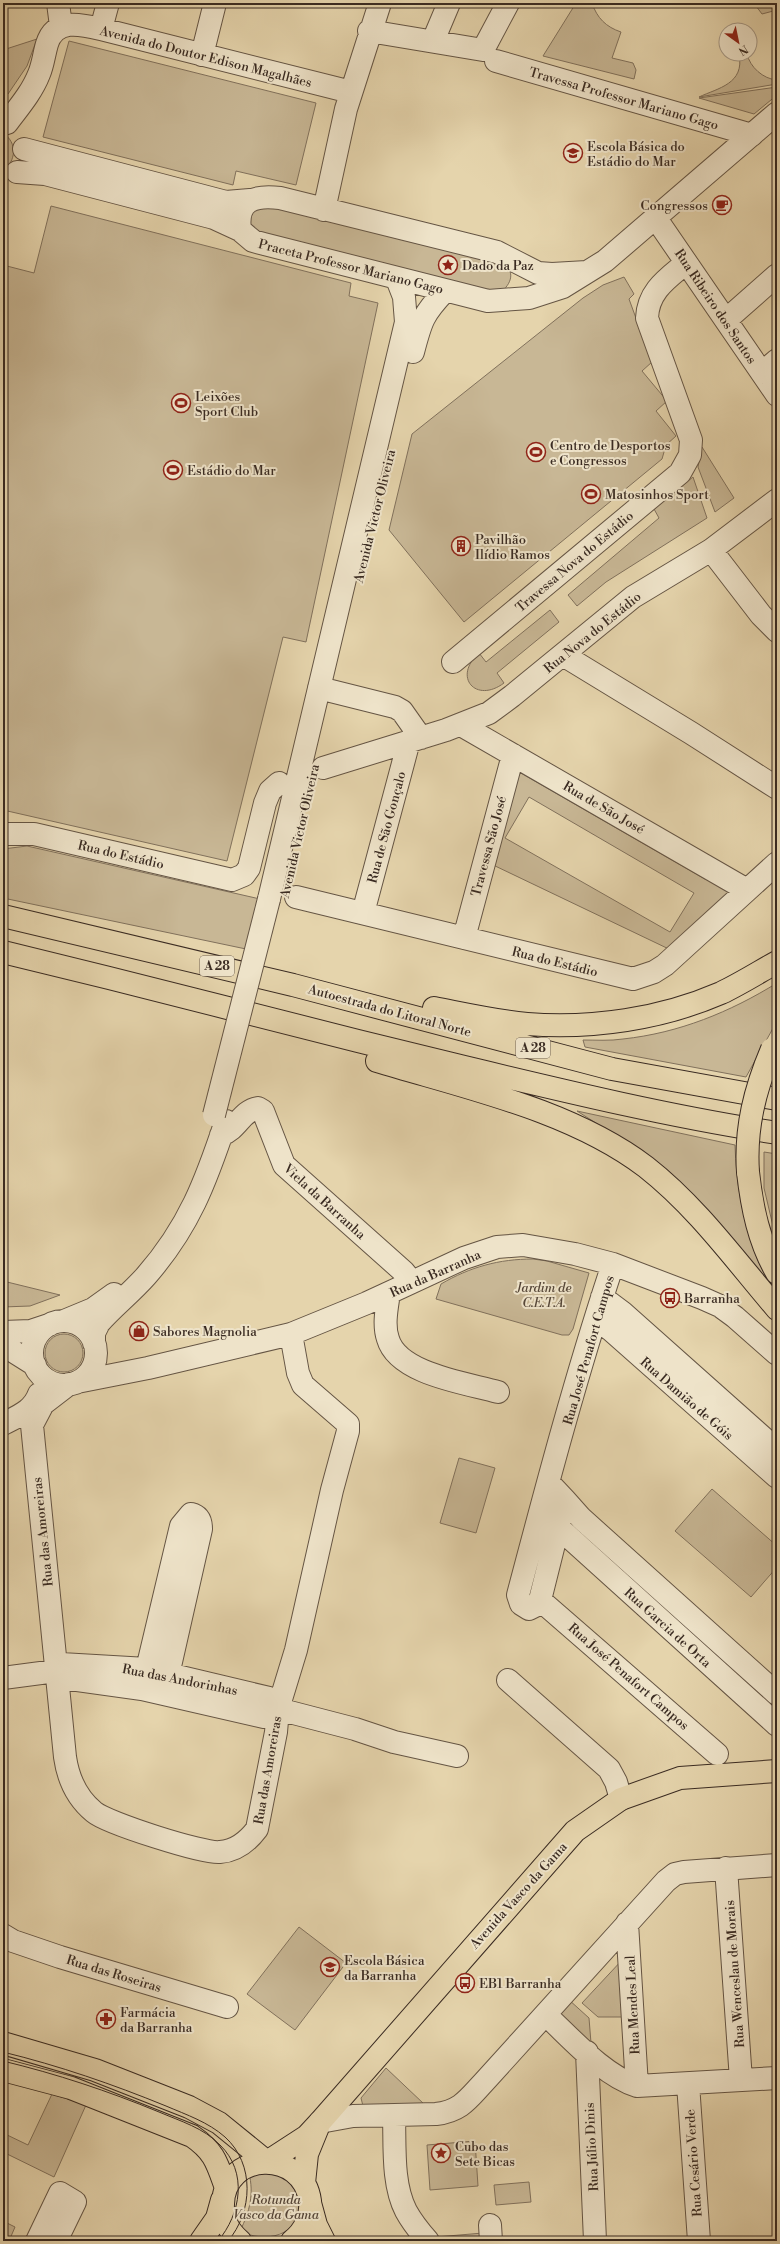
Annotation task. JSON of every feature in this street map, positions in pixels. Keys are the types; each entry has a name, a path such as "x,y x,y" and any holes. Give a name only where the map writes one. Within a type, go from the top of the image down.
{"main road":[{"name":"Autoestrada do Litoral Norte","path":"3,916 292,985 612,1069 777,1099"},
{"path":"3,952 265,1019 583,1095 718,1124 777,1133"},
{"path":"754,975 777,957"},
{"path":"292,985 509,1022 563,1026 601,1024 661,1013 721,993 777,962"},
{"path":"265,1019 378,1062 541,1112 593,1134 645,1167 684,1201 777,1309"},
{"path":"775,1044 758,1086 750,1120 747,1156 754,1212 765,1247 777,1273"},
{"name":"Avenida Vasco da Gama","path":"267,2162 306,2136 320,2122 575,1831 621,1799 680,1778 777,1771"},
{"path":"3,2043 95,2070 189,2107 219,2123 267,2162"},
{"path":"3,2070 71,2088 192,2136 205,2144 215,2158 224,2193 224,2218 233,2235 240,2241"},
{"name":"Avenida Vasco da Gama","path":"304,2183 307,2154 320,2122"},
{"path":"201,2241 217,2218 224,2193 230,2180 244,2168 267,2162 279,2163 289,2168 304,2183 316,2225 324,2241"},
{"path":"292,2241 304,2227 309,2216 310,2203"}],"street":[{"path":"10,177 22,161 24,150 21,137 5,122 26,96 39,73 50,36 61,26 58,3"},
{"path":"101,29 108,3"},
{"path":"202,55 215,3"},
{"path":"324,210 351,92 369,31 380,3"},
{"path":"433,41 449,3"},
{"path":"489,55 508,3"},
{"name":"Avenida do Doutor Edison Magalhães","path":"61,26 77,24 101,29 351,92"},
{"name":"Travessa Professor Mariano Gago","path":"369,31 433,41 489,55 752,135"},
{"name":"Praceta Professor Mariano Gago","path":"240,230 253,241 445,291 488,301 529,298 563,286 605,261 777,113"},
{"path":"24,150 226,202 250,200"},
{"path":"10,177 45,174 214,218 240,230 240,214 250,200"},
{"name":"Praceta Professor Mariano Gago","path":"250,200 258,197 280,198 497,252 538,273 552,274 587,272"},
{"name":"Rua Ribeiro dos Santos","path":"655,217 726,320 769,367 777,395"},
{"path":"503,300 513,291 518,282 519,270 513,259"},
{"name":"Travessa Nova do Estádio","path":"453,662 680,473 690,456 691,440 647,318 647,305 654,293 686,263"},
{"path":"726,320 777,275"},
{"name":"Avenida Victor Oliveira","path":"95,1347 94,1333 99,1323 146,1275 183,1226 204,1186 283,900 325,690 406,322 404,298 397,278"},
{"name":"Avenida Victor Oliveira","path":"325,690 419,327 428,309 445,291"},
{"name":"Rua Nova do Estádio","path":"323,768 461,725 489,713 563,655 633,597 711,550 777,500"},
{"path":"711,550 761,615 777,631"},
{"path":"563,655 691,733 777,788"},
{"path":"325,690 395,707 402,711 415,739"},
{"name":"Rua de São José","path":"461,725 747,890"},
{"name":"Rua de São Gonçalo","path":"363,913 415,739"},
{"name":"Travessa São José","path":"464,938 513,755"},
{"name":"Rua do Estádio","path":"3,834 34,834 232,880 244,875 249,868 265,803 270,791 280,783"},
{"name":"Rua do Estádio","path":"283,900 363,913 633,979 654,972 665,965 777,863"},
{"name":"Viela da Barranha","path":"221,1123 230,1132 247,1111 258,1108 263,1110 284,1165 401,1268 412,1282"},
{"name":"Avenida Victor Oliveira","path":"3,1332 31,1331 84,1314 106,1301 126,1283 156,1248 174,1220 221,1123"},
{"name":"Rua da Barranha","path":"43,1404 73,1383 148,1368 291,1334 389,1293 464,1258 484,1251 510,1246 537,1246 613,1264 660,1280 720,1306 777,1354"},
{"name":"Rua José Penafort Campos","path":"613,1264 602,1297 518,1595 521,1604 529,1609 537,1605 540,1600 717,1754"},
{"path":"389,1293 387,1338 392,1350 404,1361 421,1370 498,1392"},
{"name":"Rua Damião de Góis","path":"602,1297 622,1312 777,1450"},
{"name":"Rua Damião de Góis","path":"596,1319 612,1331 777,1477"},
{"path":"3,1345 37,1368 43,1376 55,1383 73,1383 90,1371 96,1357 95,1347 81,1326 57,1323 42,1330 34,1344 37,1368 40,1393 37,1401 27,1412 3,1424"},
{"name":"Rua das Amoreiras","path":"43,1404 32,1425 33,1441 56,1671 67,1772 70,1782 95,1812 120,1825 210,1852 229,1851 241,1845 250,1838 257,1829 274,1739 278,1709 296,1650 332,1490 348,1431 348,1424 303,1385 298,1373 291,1334"},
{"name":"Rua da Barranha","path":"95,1347 106,1358 148,1368"},
{"path":"540,1600 565,1500 549,1483"},
{"name":"Rua Garcia de Orta","path":"565,1500 581,1518 777,1694"},
{"path":"147,1669 181,1526 191,1514 197,1516 201,1521 201,1529 168,1675"},
{"path":"538,1520 559,1528"},
{"name":"Rua Garcia de Orta","path":"559,1528 777,1725"},
{"name":"Rua das Andorinhas","path":"3,1678 56,1671 61,1664 147,1669 269,1698 278,1709 355,1729 394,1742 457,1756"},
{"name":"Rua das Andorinhas","path":"56,1671 63,1678 142,1689 264,1717 278,1709"},
{"path":"508,1680 608,1769 616,1782 621,1799"},
{"path":"320,2122 338,2118 436,2114 451,2112 458,2108 546,2015 653,1894 675,1874 726,1868 777,1865"},
{"name":"Rua Wenceslau de Morais","path":"726,1868 741,2080"},
{"name":"Rua Mendes Leal","path":"627,1923 637,2086"},
{"name":"Rua das Roseiras","path":"3,1935 14,1941 60,1957 227,2007"},
{"path":"546,2015 612,2074 626,2083 637,2086 777,2078"},
{"name":"Rua Júlio Dinis","path":"587,2052 595,2241"},
{"name":"Rua Cesário Verde","path":"688,2084 699,2241"},
{"path":"394,2116 396,2162 400,2194 405,2210 428,2241"},
{"path":"37,2241 60,2193 76,2202 56,2241"}],"green space":[{"path":"576,3 592,3 599,17 607,25 621,32 612,58 633,63 636,70 634,79 543,56"},
{"path":"758,3 777,3 777,10 762,14 756,6"},
{"path":"37,39 27,66 8,94 3,97 3,50"},
{"path":"69,41 316,103 296,185 236,171 233,185 43,137"},
{"path":"740,62 750,62 754,68 762,75 777,80 777,84 699,97 728,83 738,72"},
{"path":"777,87 777,95 754,114 699,98"},
{"path":"3,133 11,142 14,152 11,162 3,171"},
{"path":"262,203 497,260 508,268 511,276 510,280 506,287 496,295 264,239 249,223 249,215"},
{"name":"Estádio do Mar","path":"51,206 351,283 349,296 378,303 306,642 283,637 227,861 3,810 3,265 34,273"},
{"name":"Centro de Desportos e Congressos","path":"624,277 634,294 629,299 652,362 642,371 667,401 656,411 676,436 666,445 662,459 464,622 389,530 412,434 583,298 603,285"},
{"path":"702,447 734,498 715,512 698,467"},
{"path":"693,477 707,518 606,582 577,606 568,595 659,518 654,509"},
{"path":"550,610 559,622 497,673 504,683 494,689 484,691 471,685 468,679 468,671 471,662 479,653 486,662"},
{"path":"519,772 705,879 709,876 733,891 673,951 491,864","holes":["529,797 694,893 670,932 505,838"]},
{"path":"27,846 260,899 246,949 3,898 3,849"},
{"path":"777,983 777,1021 746,1077 585,1047 583,1040 608,1040 644,1036 664,1032 703,1020 741,1003"},
{"path":"577,1111 735,1145 738,1185 746,1224 756,1256 775,1294 651,1158"},
{"path":"764,1152 777,1154 777,1243 764,1188"},
{"name":"Jardim de C.E.T.A.","path":"533,1259 547,1261 589,1273 573,1329 569,1335 562,1335 436,1299 441,1284 463,1273 497,1262"},
{"path":"3,1281 60,1295 30,1306 3,1307"},
{"path":"60,1334 68,1334 78,1339 82,1346 82,1360 78,1367 68,1372 60,1372 50,1367 48,1364 45,1357 45,1349 50,1339 53,1337"},
{"path":"459,1458 495,1468 476,1533 440,1523"},
{"path":"712,1489 777,1546 777,1567 751,1597 675,1531"},
{"path":"299,1927 346,1963 295,2030 247,1994"},
{"path":"623,1959 625,2017 598,2017 582,2003"},
{"path":"568,1999 589,2018 591,2043 560,2015"},
{"path":"386,2068 424,2104 363,2106 361,2098"},
{"path":"52,2094 86,2105 54,2177 3,2152 3,2133 28,2145"},
{"path":"475,2141 478,2186 430,2190 427,2145"},
{"name":"Rotunda Vasco da Gama","path":"249,2173 284,2174 297,2189 299,2192 298,2214 294,2223 288,2230 270,2237 250,2235 240,2231 249,2209 251,2188"},
{"path":"529,2182 531,2202 496,2205 494,2185"},
{"path":"3,2221 15,2227 9,2241 3,2241"},
{"path":"483,2233 483,2241 441,2241 436,2237"}],"tram line":[{"path":"3,2052 65,2069 126,2090 197,2119 212,2127 225,2137 235,2148 242,2161 246,2174 247,2188 246,2202 242,2216 228,2241"},
{"path":"3,2061 63,2077 121,2097 199,2129 214,2139 229,2156 235,2168 238,2180 236,2206 226,2230 218,2241"}],"place":[{"name":"Escola Básica do Estádio do Mar","path":"573,153"},
{"name":"Congressos","path":"722,205"},
{"name":"Dado da Paz","path":"448,265"},
{"name":"Leixões Sport Club","path":"181,403"},
{"name":"Centro de Desportos e Congressos","path":"536,452"},
{"name":"Estádio do Mar","path":"173,470"},
{"name":"Matosinhos Sport","path":"591,494"},
{"name":"Pavilhão Ilídio Ramos","path":"461,546"},
{"name":"Barranha","path":"670,1298"},
{"name":"Sabores Magnolia","path":"139,1331"},
{"name":"Escola Básica da Barranha","path":"330,1967"},
{"name":"EB1 Barranha","path":"465,1983"},
{"name":"Farmácia da Barranha","path":"106,2019"},
{"name":"Cubo das Sete Bicas","path":"441,2153"}]}
